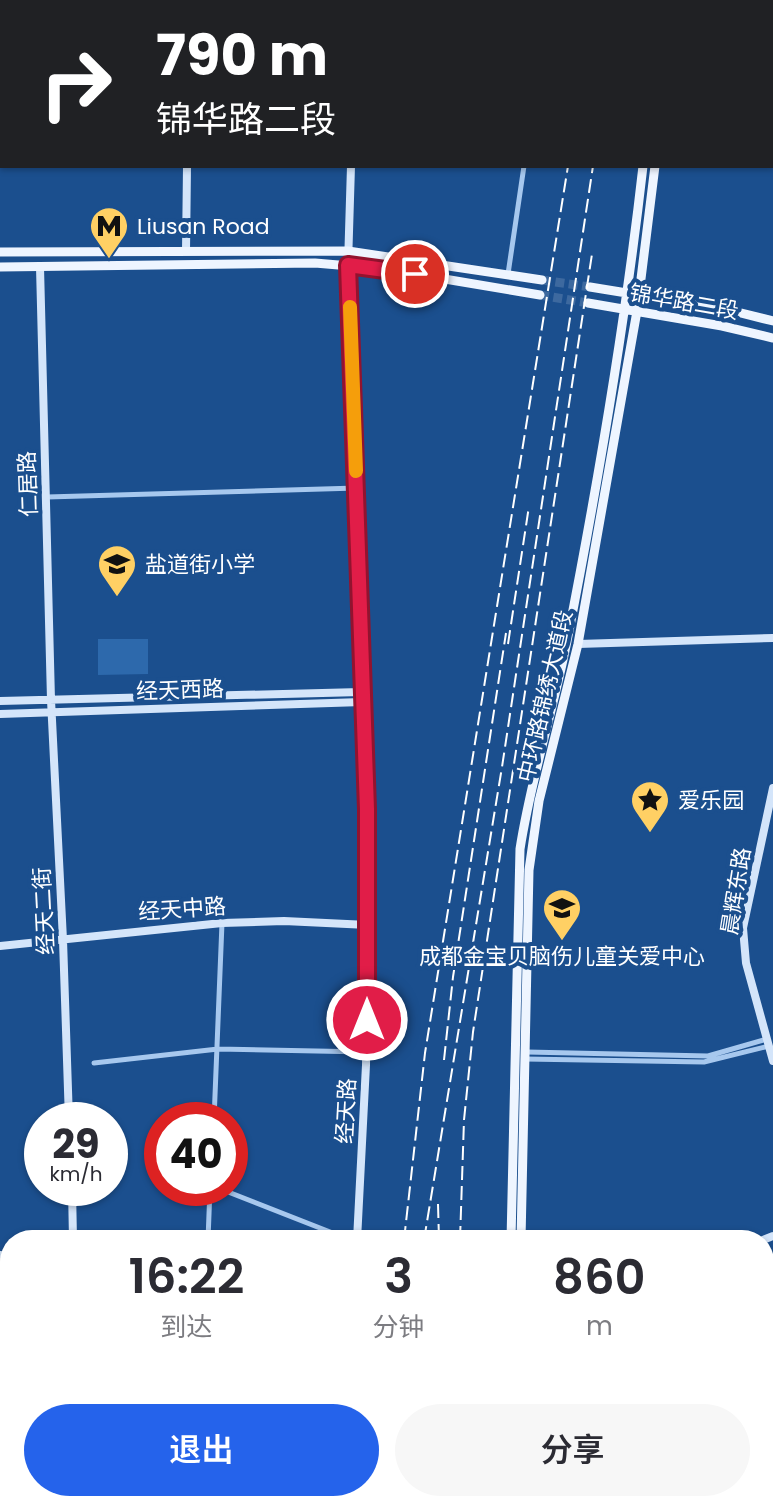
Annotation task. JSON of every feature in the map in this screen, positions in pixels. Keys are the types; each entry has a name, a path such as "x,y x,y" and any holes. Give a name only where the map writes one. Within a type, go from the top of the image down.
{"main road":[{"name":"中环路锦绣大道段","path":"521,1230 532,842 549,754 578,644 637,311 634,293 643,168"},
{"name":"中环路锦绣大道段","path":"511,1230 520,849 528,797 566,644 626,310 634,293 655,168"},
{"path":"0,252 348,251 542,280"},
{"path":"0,267 348,265 540,295"},
{"name":"锦华路二段","path":"590,287 773,321"},
{"name":"锦华路二段","path":"588,303 773,338"}],"street":[{"path":"186,251 187,168"},
{"name":"经天路","path":"351,168 348,265 368,925 367,1052 358,1230"},
{"path":"508,275 524,168"},
{"name":"仁居路","path":"40,267 51,700"},
{"path":"47,497 357,488"},
{"path":"578,644 773,638"},
{"name":"经天西路","path":"0,701 361,692"},
{"name":"经天二街","path":"51,700 68,1102"},
{"name":"经天西路","path":"0,714 362,702"},
{"name":"晨辉东路","path":"773,788 743,928 746,963 773,1061"},
{"name":"经天中路","path":"0,946 222,923 284,921 368,925"},
{"path":"215,1102 222,923"},
{"path":"524,1055 704,1062 768,1042"},
{"path":"94,1063 218,1049 367,1052"},
{"path":"248,1199 330,1230"},
{"path":"72,1206 73,1230"},
{"path":"208,1230 209,1206"}],"green space":[{"path":"98,639 148,639 148,674 98,675"}],"tunnel":[{"path":"542,280 590,287"},
{"path":"540,295 588,303"}],"railway":[{"path":"405,1230 425,1053 568,168"},
{"path":"426,1230 502,767 593,168"},
{"path":"460,1230 464,1120 473,1032 592,254"},
{"path":"508,644 529,506"},
{"path":"444,1060 453,977 506,633"},
{"path":"438,1204 439,1230"}],"slow traffic":[{"path":"350,307 356,471"}],"place":[{"name":"Liusan Road","path":"109,260"},
{"name":"盐道街小学","path":"117,598"},
{"name":"爱乐园","path":"650,834"},
{"name":"成都金宝贝脑伤儿童关爱中心","path":"562,942"}],"route":[{"path":"367,1020 367,809 348,265 415,274"}]}
